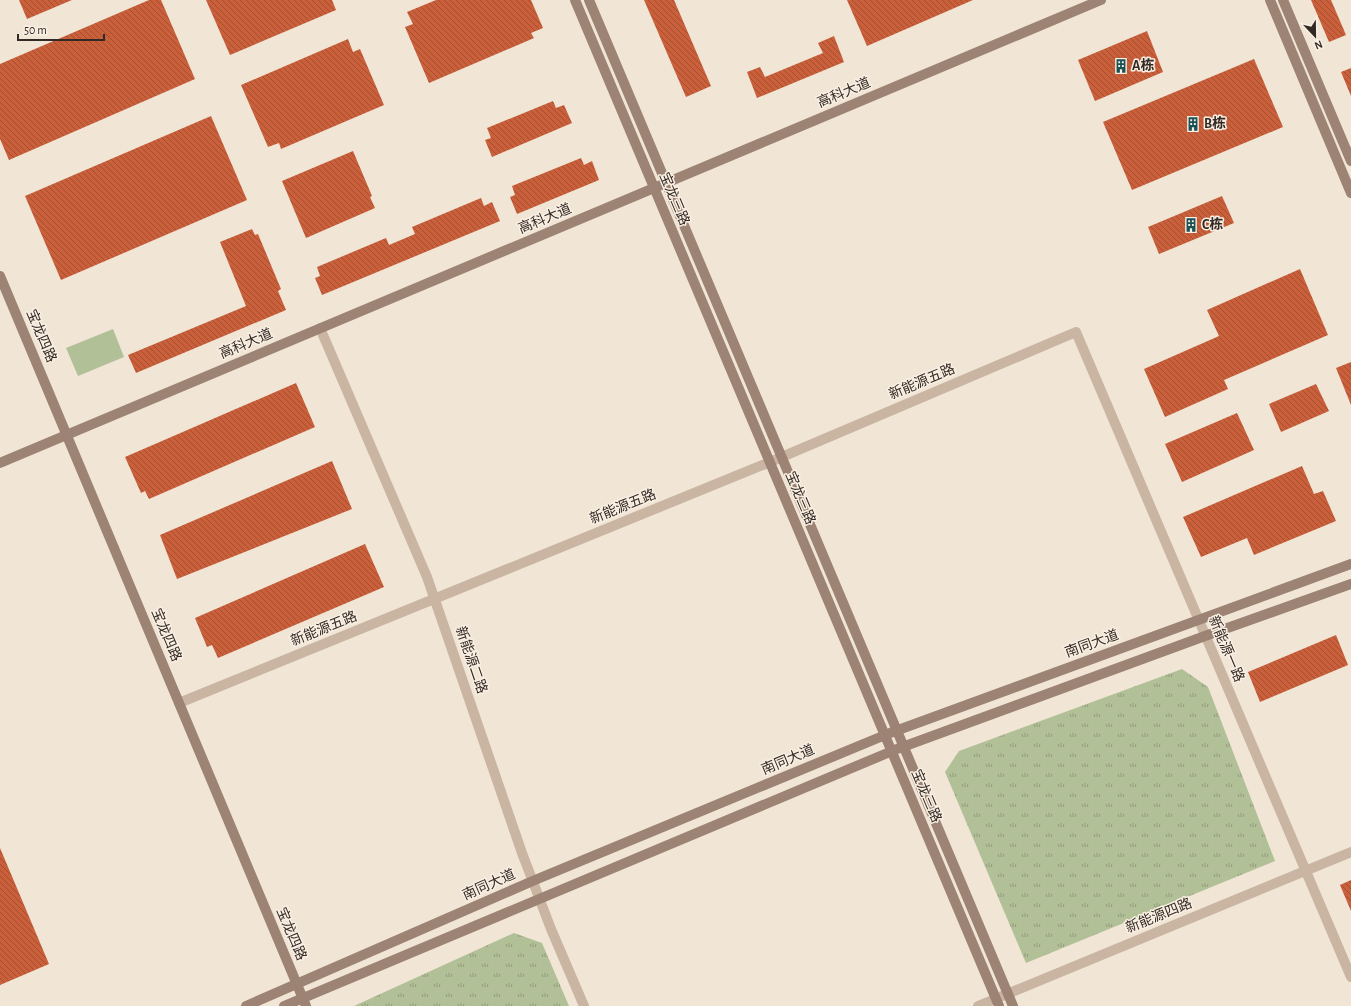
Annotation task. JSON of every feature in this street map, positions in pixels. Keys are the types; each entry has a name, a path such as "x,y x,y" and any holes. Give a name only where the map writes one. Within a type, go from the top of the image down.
{"street":[{"name":"宝龙三路","path":"575,0 998,1002"},
{"name":"宝龙三路","path":"589,0 1013,1006"},
{"name":"高科大道","path":"0,463 1101,0"},
{"path":"1270,0 1351,193"},
{"path":"1283,0 1351,161"},
{"name":"宝龙四路","path":"0,276 304,1002"},
{"name":"新能源二路","path":"320,328 427,577 539,899 584,1006"},
{"name":"新能源五路","path":"180,703 770,462 1076,332"},
{"name":"新能源一路","path":"1076,332 1351,977"},
{"name":"南同大道","path":"246,1006 533,882 897,730 1351,564"},
{"path":"284,1006 304,1002 539,899 892,751 1351,584"},
{"name":"新能源四路","path":"978,1006 998,1002 1008,994 1351,852"}],"green space":[{"path":"113,329 124,357 78,376 66,348"},
{"path":"1182,669 1208,687 1275,861 1026,963 945,772 959,751"},
{"path":"514,933 542,943 569,1006 354,1006"}],"building":[{"path":"19,0 72,0 27,19"},
{"path":"149,0 161,0 195,79 9,160 0,139 0,64"},
{"path":"206,0 332,0 336,10 230,55"},
{"path":"436,0 531,0 543,28 531,33 534,38 429,83 405,27 413,24 407,12"},
{"path":"644,0 674,0 711,86 686,97"},
{"path":"847,0 973,0 867,46"},
{"path":"1311,0 1331,0 1346,35 1329,42"},
{"name":"A栋","path":"1147,31 1163,72 1095,101 1078,60"},
{"path":"834,36 844,62 757,98 747,72 760,67 765,77 823,53 818,43"},
{"path":"348,39 353,52 360,49 384,105 281,149 279,143 268,147 241,85"},
{"name":"B栋","path":"1254,59 1283,127 1132,190 1103,122"},
{"path":"1351,68 1351,96 1341,72"},
{"path":"553,101 556,108 564,105 572,123 492,157 485,140 491,138 487,128"},
{"path":"211,116 247,200 61,280 25,196"},
{"path":"353,151 372,196 370,197 375,208 306,238 282,181"},
{"path":"581,158 584,165 592,161 599,180 517,214 510,197 515,195 512,186"},
{"name":"C栋","path":"1222,196 1234,223 1159,254 1148,227"},
{"path":"481,198 484,206 492,202 500,221 322,295 315,278 320,276 317,267 386,238 389,245 415,234 412,227"},
{"path":"252,229 255,235 258,234 281,289 278,291 286,310 136,373 128,355 246,306 220,242"},
{"path":"1300,269 1328,335 1224,380 1228,389 1165,417 1144,369 1219,336 1207,310"},
{"path":"1351,362 1351,405 1336,368"},
{"path":"296,383 315,427 149,499 145,491 141,493 125,457"},
{"path":"1316,384 1329,411 1281,432 1269,404"},
{"path":"1237,413 1254,450 1182,482 1165,444"},
{"path":"332,461 352,509 177,579 160,535"},
{"path":"1302,466 1314,494 1323,491 1336,521 1254,555 1247,538 1201,557 1183,517"},
{"path":"365,544 384,587 218,658 212,645 207,647 195,618"},
{"path":"1336,635 1348,665 1260,702 1248,672"},
{"path":"0,848 49,964 0,985"},
{"path":"1351,880 1351,911 1340,885"}],"place":[{"name":"A栋","path":"1121,66"},
{"name":"B栋","path":"1193,124"},
{"name":"C栋","path":"1191,225"}]}
